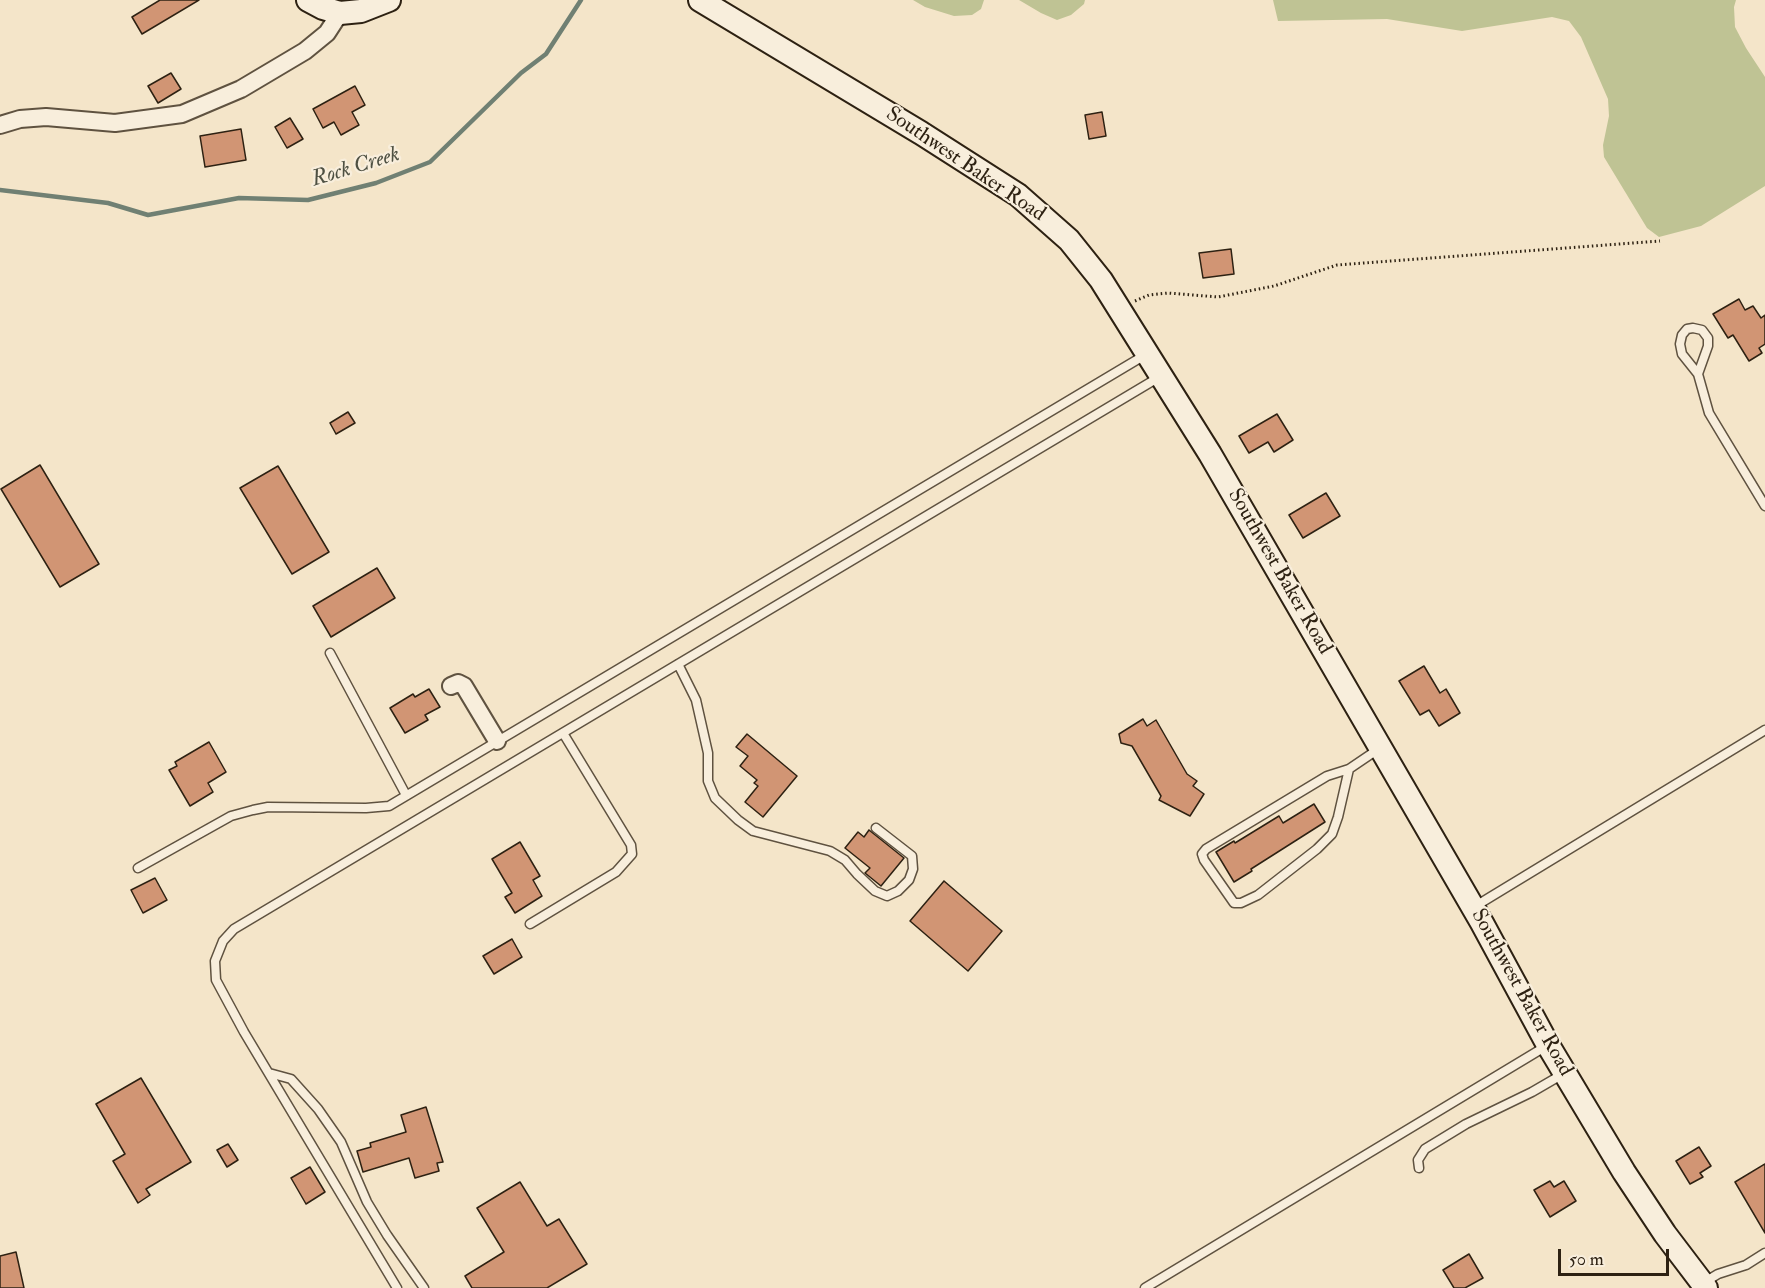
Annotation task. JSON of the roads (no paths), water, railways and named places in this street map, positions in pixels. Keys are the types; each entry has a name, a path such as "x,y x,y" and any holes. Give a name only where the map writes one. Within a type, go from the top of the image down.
{"main road":[{"path":"308,0 340,13 361,11 389,0"},
{"name":"Southwest Baker Road","path":"700,0 921,133 1018,195 1069,240 1101,280 1161,375 1381,748 1548,1045 1628,1179 1704,1286"}],"street":[{"path":"0,125 20,119 46,117 115,123 182,114 241,89 305,51 327,33 340,13"},
{"path":"452,686 458,683 464,686 497,741"}],"lane":[{"path":"1698,374 1708,346 1708,338 1702,330 1693,327 1687,329 1682,335 1680,344 1683,354 1698,374 1709,413 1765,506"},
{"path":"138,868 231,816 253,810 268,807 366,808 389,806 1148,354"},
{"path":"397,1288 216,980 215,961 223,941 234,929 1161,375"},
{"path":"330,653 406,795"},
{"path":"678,664 696,700 708,753 708,782 716,798 738,820 753,831 830,851 844,860 875,891 887,896 898,891 909,880 913,869 912,856 876,828"},
{"path":"1473,908 1765,730"},
{"path":"530,924 616,872 633,854 631,845 563,733"},
{"path":"1348,769 1332,834 1317,849 1258,896 1242,903 1234,903 1204,860 1202,854 1206,849 1327,776 1348,769 1381,748"},
{"path":"1145,1288 1548,1045"},
{"path":"269,1073 291,1079 318,1109 341,1142 367,1202 424,1288"},
{"path":"1419,1168 1418,1160 1425,1149 1466,1124 1566,1073"},
{"path":"1704,1286 1718,1274 1746,1264 1765,1253"}],"waterway":[{"name":"Rock Creek","path":"0,190 108,203 148,215 239,198 308,200 376,183 430,162 521,73 546,54 581,0"}]}
